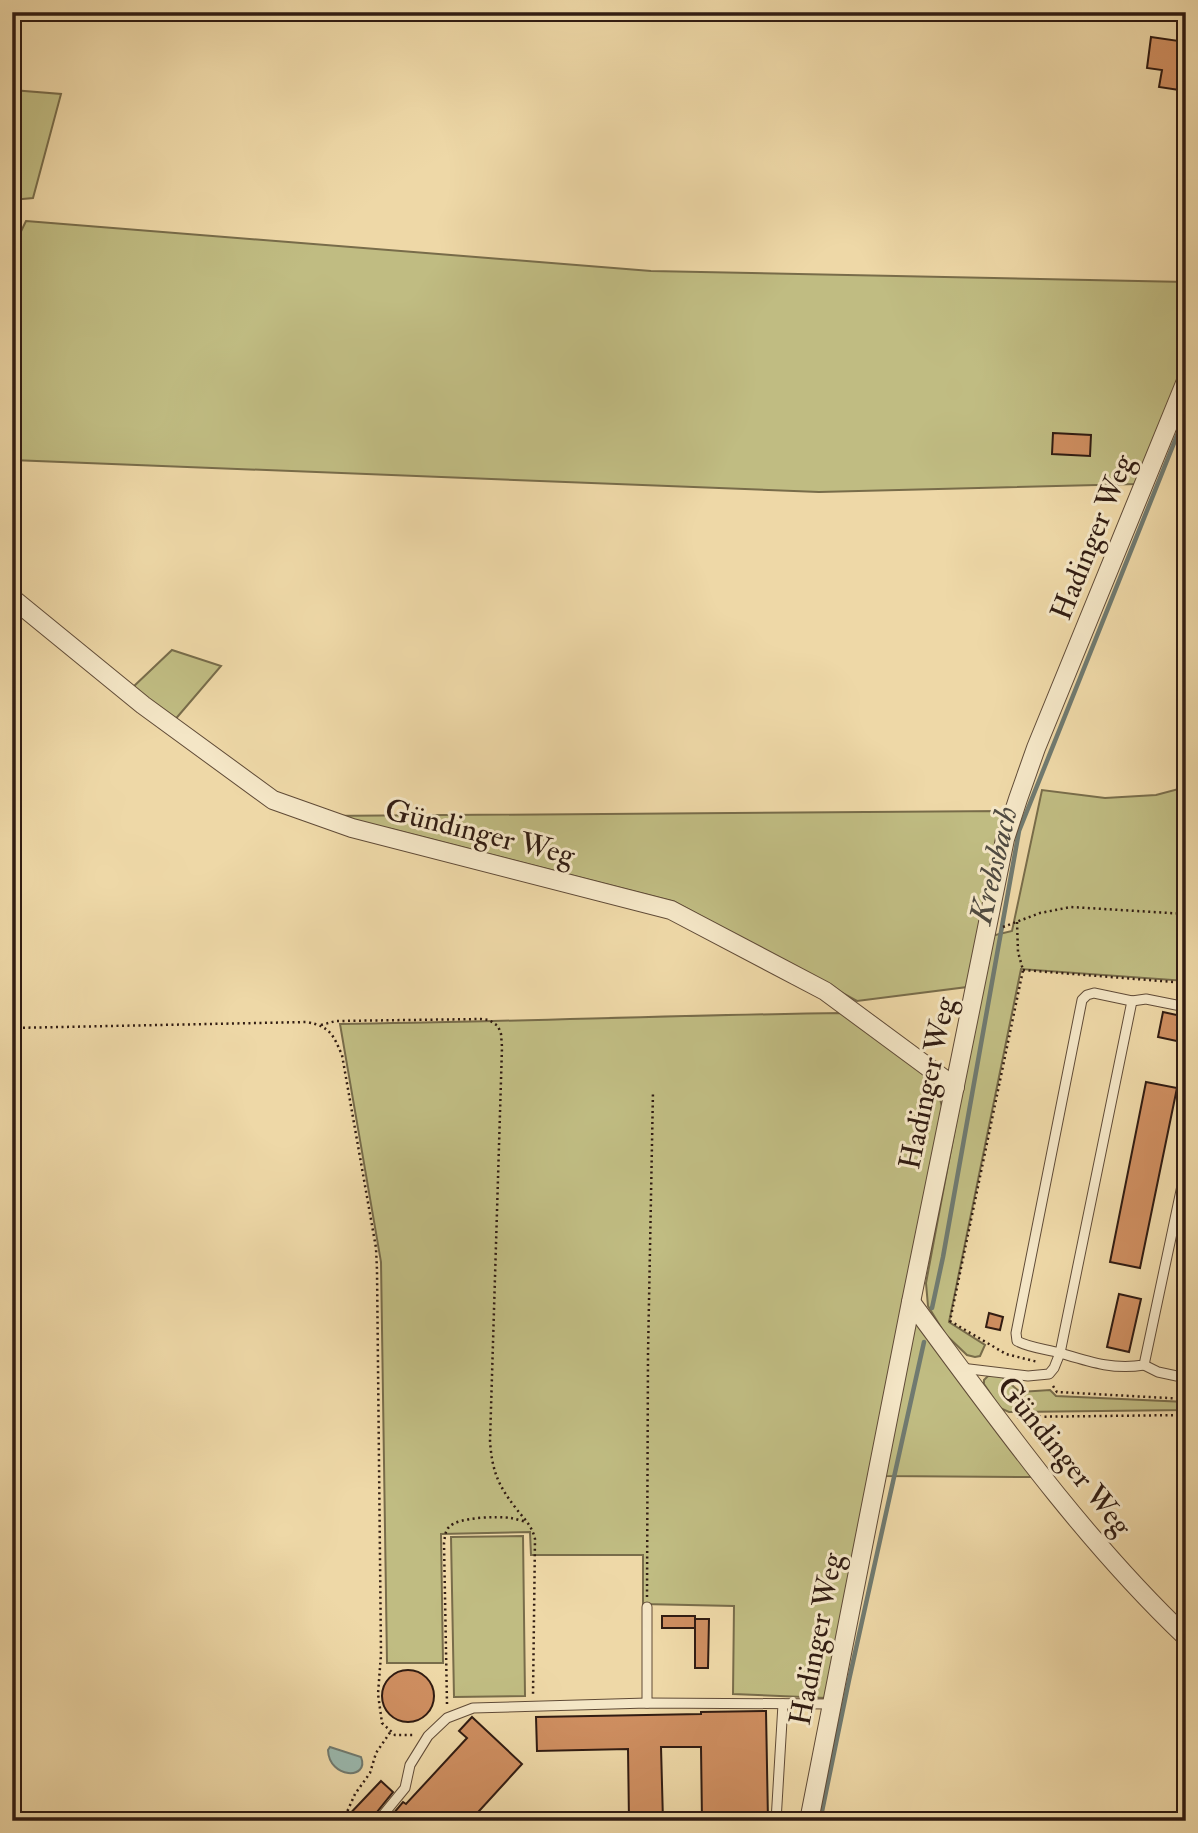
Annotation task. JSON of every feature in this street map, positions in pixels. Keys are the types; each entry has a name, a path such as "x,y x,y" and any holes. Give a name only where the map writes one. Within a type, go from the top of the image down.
{"street":[{"name":"Hadinger Weg","path":"809,1821 1005,839 1036,748 1186,381"},
{"name":"Gündinger Weg","path":"12,598 143,705 273,800 352,828 671,910 825,991 955,1087"},
{"name":"Gündinger Weg","path":"911,1302 996,1417 1093,1539 1153,1606 1186,1637"}],"lane":[{"path":"1186,1007 1146,999 1132,1001 1094,993 1082,1000 1016,1333 1017,1341 1023,1344 1082,1361 1128,1368 1144,1365 1158,1372 1186,1378"},
{"path":"960,1367 1028,1376 1049,1374 1054,1367 1060,1353 1132,1001"},
{"path":"1144,1365 1186,1167"},
{"path":"647,1607 647,1703"},
{"path":"378,1821 405,1788 410,1765 428,1736 447,1718 473,1708 647,1703 833,1704"},
{"path":"776,1821 783,1704"}],"path":[{"path":"1186,914 1071,907 1015,923 1023,970 950,1321 1006,1354 1038,1363 1057,1392 1186,1399"},
{"path":"1023,970 1186,983"},
{"path":"321,1025 336,1021 481,1019 489,1020 498,1026 501,1034 490,1441 497,1480 533,1529 533,1707"},
{"path":"12,1028 307,1022 321,1025 330,1032 342,1055 376,1248 381,1654 378,1694 382,1723 395,1735 428,1736"},
{"path":"647,1607 653,1091"},
{"path":"996,1417 1186,1415"},
{"path":"447,1718 444,1543 447,1529 460,1522 493,1517 510,1517 527,1522"},
{"path":"342,1821 355,1794 370,1773 376,1753 391,1731"}],"shaded area":[{"path":"1113,12 1186,12 1186,19"},
{"path":"12,90 61,94 33,198 12,200"},
{"path":"26,221 651,271 1186,282 1186,363 1137,484 819,492 12,460 12,250"},
{"path":"172,650 221,666 173,722 132,688"},
{"path":"1186,787 1186,981 1021,969 949,1322 985,1345 980,1356 967,1355 945,1334 928,1306 926,1283 991,936 1012,931 1042,790 1105,798 1156,795"},
{"path":"1004,811 967,987 857,1001 675,902 391,829 320,816"},
{"path":"844,1013 935,1078 943,1111 826,1698 733,1694 734,1606 643,1604 643,1555 531,1555 530,1532 441,1534 443,1663 387,1663 381,1262 340,1024"},
{"path":"914,1319 1034,1477 883,1476"},
{"path":"988,1376 1001,1376 1020,1392 1050,1390 1056,1396 1186,1402 1186,1410 1009,1412 1000,1408 984,1384"},
{"path":"523,1536 525,1696 454,1697 451,1537"}],"water":[{"path":"330,1747 361,1757 360,1770 348,1773 335,1767 330,1760"}],"building":[{"path":"1151,37 1186,42 1186,91 1159,87 1162,70 1147,68"},
{"path":"1053,433 1091,435 1090,456 1052,454"},
{"path":"1163,1012 1186,1017 1186,1043 1158,1037"},
{"path":"1146,1082 1177,1088 1140,1268 1110,1262"},
{"path":"1119,1294 1141,1299 1129,1352 1107,1347"},
{"path":"989,1313 1003,1317 1000,1330 986,1327"},
{"path":"662,1616 695,1616 695,1628 662,1628"},
{"path":"695,1619 709,1619 708,1668 695,1668"},
{"path":"408,1670 418,1672 426,1678 432,1686 432,1706 426,1714 418,1720 408,1722 398,1720 390,1714 384,1706 382,1696 384,1686 390,1678 398,1672"},
{"path":"766,1711 768,1821 702,1821 701,1747 661,1747 663,1821 629,1821 628,1749 537,1751 536,1717"},
{"path":"472,1717 522,1764 470,1821 387,1821 467,1738 459,1731"},
{"path":"381,1781 393,1792 371,1821 343,1821"}],"waterway":[{"name":"Krebsbach","path":"932,1308 1019,831 1186,413"},
{"path":"820,1821 924,1342"}]}
